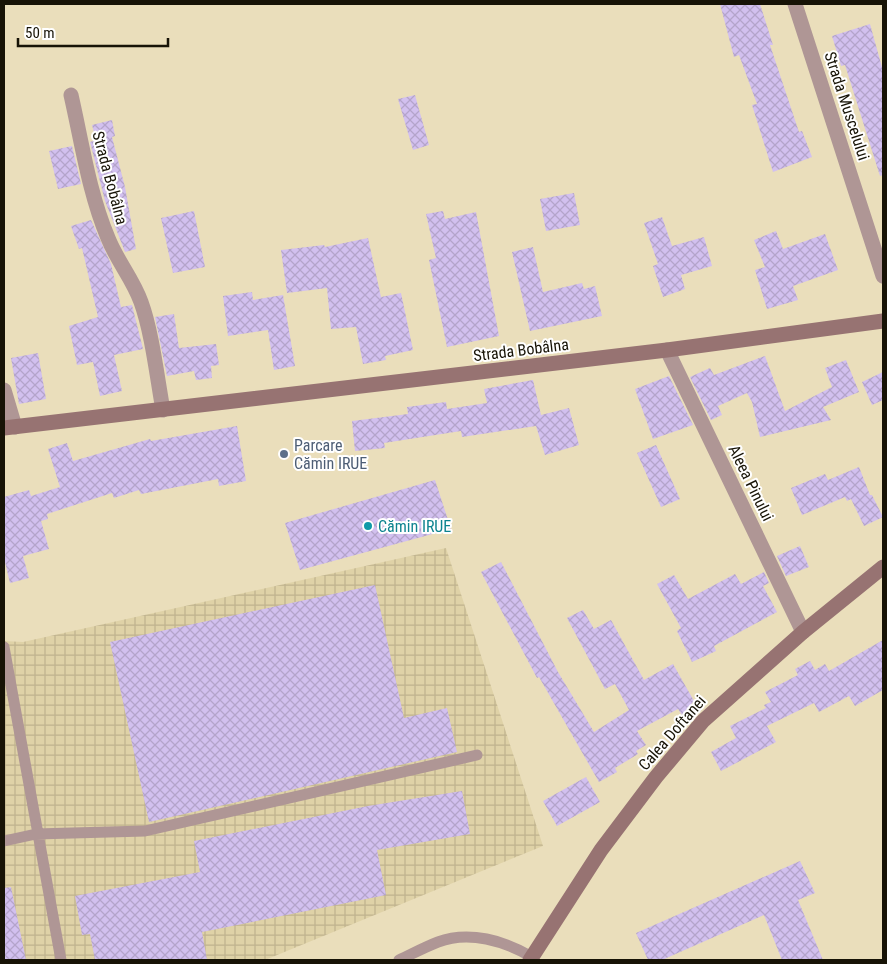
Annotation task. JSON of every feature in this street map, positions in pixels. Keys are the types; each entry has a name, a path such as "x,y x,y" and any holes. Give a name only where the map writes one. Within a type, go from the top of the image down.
{"main road":[{"name":"Strada Bobâlna","path":"10,428 667,350 883,321"},
{"name":"Calea Doftanei","path":"531,958 601,850 656,777 703,721 803,632 883,566"}],"street":[{"name":"Strada Muscelului","path":"795,4 883,276"},
{"name":"Strada Bobâlna","path":"71,95 92,191 108,240 132,278 142,304 163,410"},
{"name":"Aleea Pinului","path":"667,350 803,632"},
{"path":"4,390 10,428"}],"lane":[{"path":"4,647 36,834 61,960"},
{"path":"4,841 36,834 145,831 477,755"},
{"path":"399,960 440,941 476,937 511,944 531,958"}],"shaded area":[{"path":"446,548 543,846 265,960 4,960 4,641 23,642"}],"building":[{"path":"720,4 760,4 773,45 770,45 799,132 802,131 812,157 773,172 752,105 757,104 739,55 734,57"},
{"path":"870,24 883,71 883,175 880,176 845,65 841,66 832,36"},
{"path":"415,95 429,145 413,150 398,99"},
{"path":"112,120 115,136 112,137 125,187 136,249 125,252 105,201 90,142 96,140 92,125"},
{"path":"72,146 81,184 58,189 49,151"},
{"path":"574,193 580,225 546,231 540,199"},
{"path":"194,211 205,267 173,273 161,218"},
{"path":"443,211 445,219 476,212 499,336 447,347 429,260 436,258 426,214"},
{"path":"662,217 672,246 704,237 712,266 681,275 685,289 663,297 653,266 658,264 644,223"},
{"path":"91,220 111,264 121,307 132,305 143,349 114,355 122,391 100,396 93,362 77,365 69,326 98,317 82,248 79,249 71,226"},
{"path":"776,231 783,249 825,234 838,270 793,286 798,300 767,309 755,270 765,267 754,240"},
{"path":"368,238 381,297 401,293 413,350 385,356 386,360 363,364 356,327 331,329 327,288 287,293 281,250 324,245 325,247"},
{"path":"533,247 543,292 582,283 584,289 595,286 602,316 530,331 512,252"},
{"path":"252,292 253,300 283,295 295,366 274,370 268,330 228,336 223,296"},
{"path":"174,314 179,348 216,344 219,365 211,366 212,378 196,380 194,371 167,376 155,317"},
{"path":"38,353 46,399 19,404 11,358"},
{"path":"765,356 785,411 832,387 825,368 846,360 859,392 823,407 831,420 760,437 752,402 747,393 718,406 722,415 711,420 690,377 710,368 714,375"},
{"path":"883,372 883,400 872,405 862,382"},
{"path":"669,376 693,425 653,439 635,389"},
{"path":"533,380 541,415 569,408 579,445 545,455 536,426 462,437 461,431 384,443 385,448 355,451 352,421 408,414 407,407 446,402 447,409 487,403 484,389"},
{"path":"237,426 246,481 219,486 218,479 141,494 139,490 114,498 112,493 47,514 48,519 41,521 49,549 23,556 29,578 10,583 4,558 4,497 29,490 31,496 60,487 48,449 67,443 73,461 150,439 151,441"},
{"path":"656,445 680,499 661,507 637,453"},
{"path":"859,467 870,495 872,495 883,517 864,526 851,499 847,501 845,497 802,515 791,488 825,474 828,480"},
{"name":"Cămin IRUE","path":"435,480 451,529 300,570 285,523"},
{"path":"800,546 809,567 786,576 777,556"},
{"path":"501,562 558,672 594,732 629,710 615,684 605,689 567,618 583,610 594,629 611,620 644,680 673,664 694,701 682,715 678,709 637,731 646,745 636,751 638,754 615,768 617,772 599,782 539,677 537,678 481,572"},
{"path":"764,572 769,583 763,586 777,612 714,646 716,651 692,662 677,631 681,628 657,584 674,575 688,599 735,574 741,584"},
{"path":"375,585 404,718 447,708 457,752 149,822 110,642"},
{"path":"883,640 883,690 855,706 849,696 819,712 814,703 767,726 776,742 721,771 711,752 736,738 730,726 766,708 764,705 771,702 765,692 798,675 795,669 810,661 815,670 825,664 829,671"},
{"path":"586,777 600,802 557,826 543,801"},
{"path":"462,791 470,834 377,850 386,895 202,932 207,960 95,960 90,934 82,935 75,896 200,872 194,841 368,806"},
{"path":"800,861 815,893 798,900 823,960 782,960 764,915 662,960 648,960 636,933"},
{"path":"11,887 26,960 4,960 4,888"}],"place":[{"name":"Parcare Cămin IRUE","path":"284,454"},
{"name":"Cămin IRUE","path":"368,526"}]}
